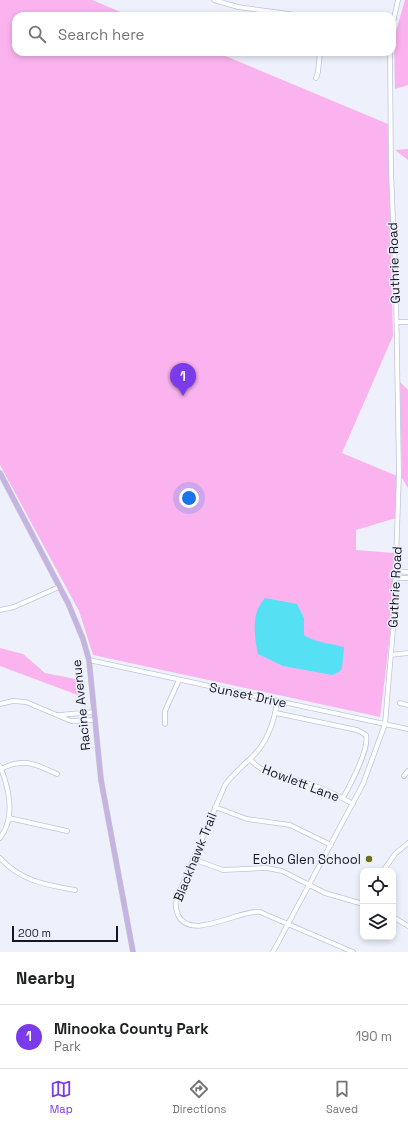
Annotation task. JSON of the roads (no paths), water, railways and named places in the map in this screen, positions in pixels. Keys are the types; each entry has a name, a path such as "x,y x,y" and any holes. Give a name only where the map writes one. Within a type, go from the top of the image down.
{"main road":[{"name":"Racine Avenue","path":"0,473 59,587 83,639 89,660 104,803 133,952"}],"street":[{"path":"214,0 238,7 274,12"},
{"path":"395,12 398,0"},
{"path":"316,78 320,56"},
{"name":"Guthrie Road","path":"273,952 353,804 370,766 384,724 391,655 399,489 396,322 391,171 390,56"},
{"path":"396,322 408,322"},
{"path":"395,571 408,572"},
{"path":"395,578 408,578"},
{"path":"0,610 14,607 59,587"},
{"path":"391,655 408,653"},
{"name":"Sunset Drive","path":"89,660 277,702 408,729"},
{"path":"165,724 165,712 179,680"},
{"path":"0,704 26,702 74,721 95,720"},
{"name":"Blackhawk Trail","path":"277,702 276,713 269,733 250,760 228,780 215,807 175,904 179,918 192,926 198,926 214,923 254,911 266,914 288,925 353,952"},
{"path":"400,703 408,705"},
{"path":"59,715 94,712"},
{"path":"276,713 357,730 366,735 367,741 362,756 343,798"},
{"name":"Howlett Lane","path":"250,760 257,767 268,773 308,783 343,798 353,804"},
{"path":"0,838 9,818 8,799 0,768 15,762 24,762 57,774"},
{"path":"404,776 408,772"},
{"path":"215,807 247,819 290,825 331,845"},
{"path":"9,818 67,831"},
{"path":"385,868 395,854 408,843"},
{"path":"0,858 16,873 34,882 75,890"},
{"path":"193,859 223,870 274,869 291,875 331,896 360,903"},
{"path":"396,919 408,926"}],"water":[{"path":"265,598 297,604 304,618 304,635 318,641 344,647 342,668 339,672 332,675 283,666 258,654 255,639 255,624 257,610"}],"place":[{"name":"Minooka County Park","path":"183,396"},
{"name":"Echo Glen School","path":"369,859"}]}
